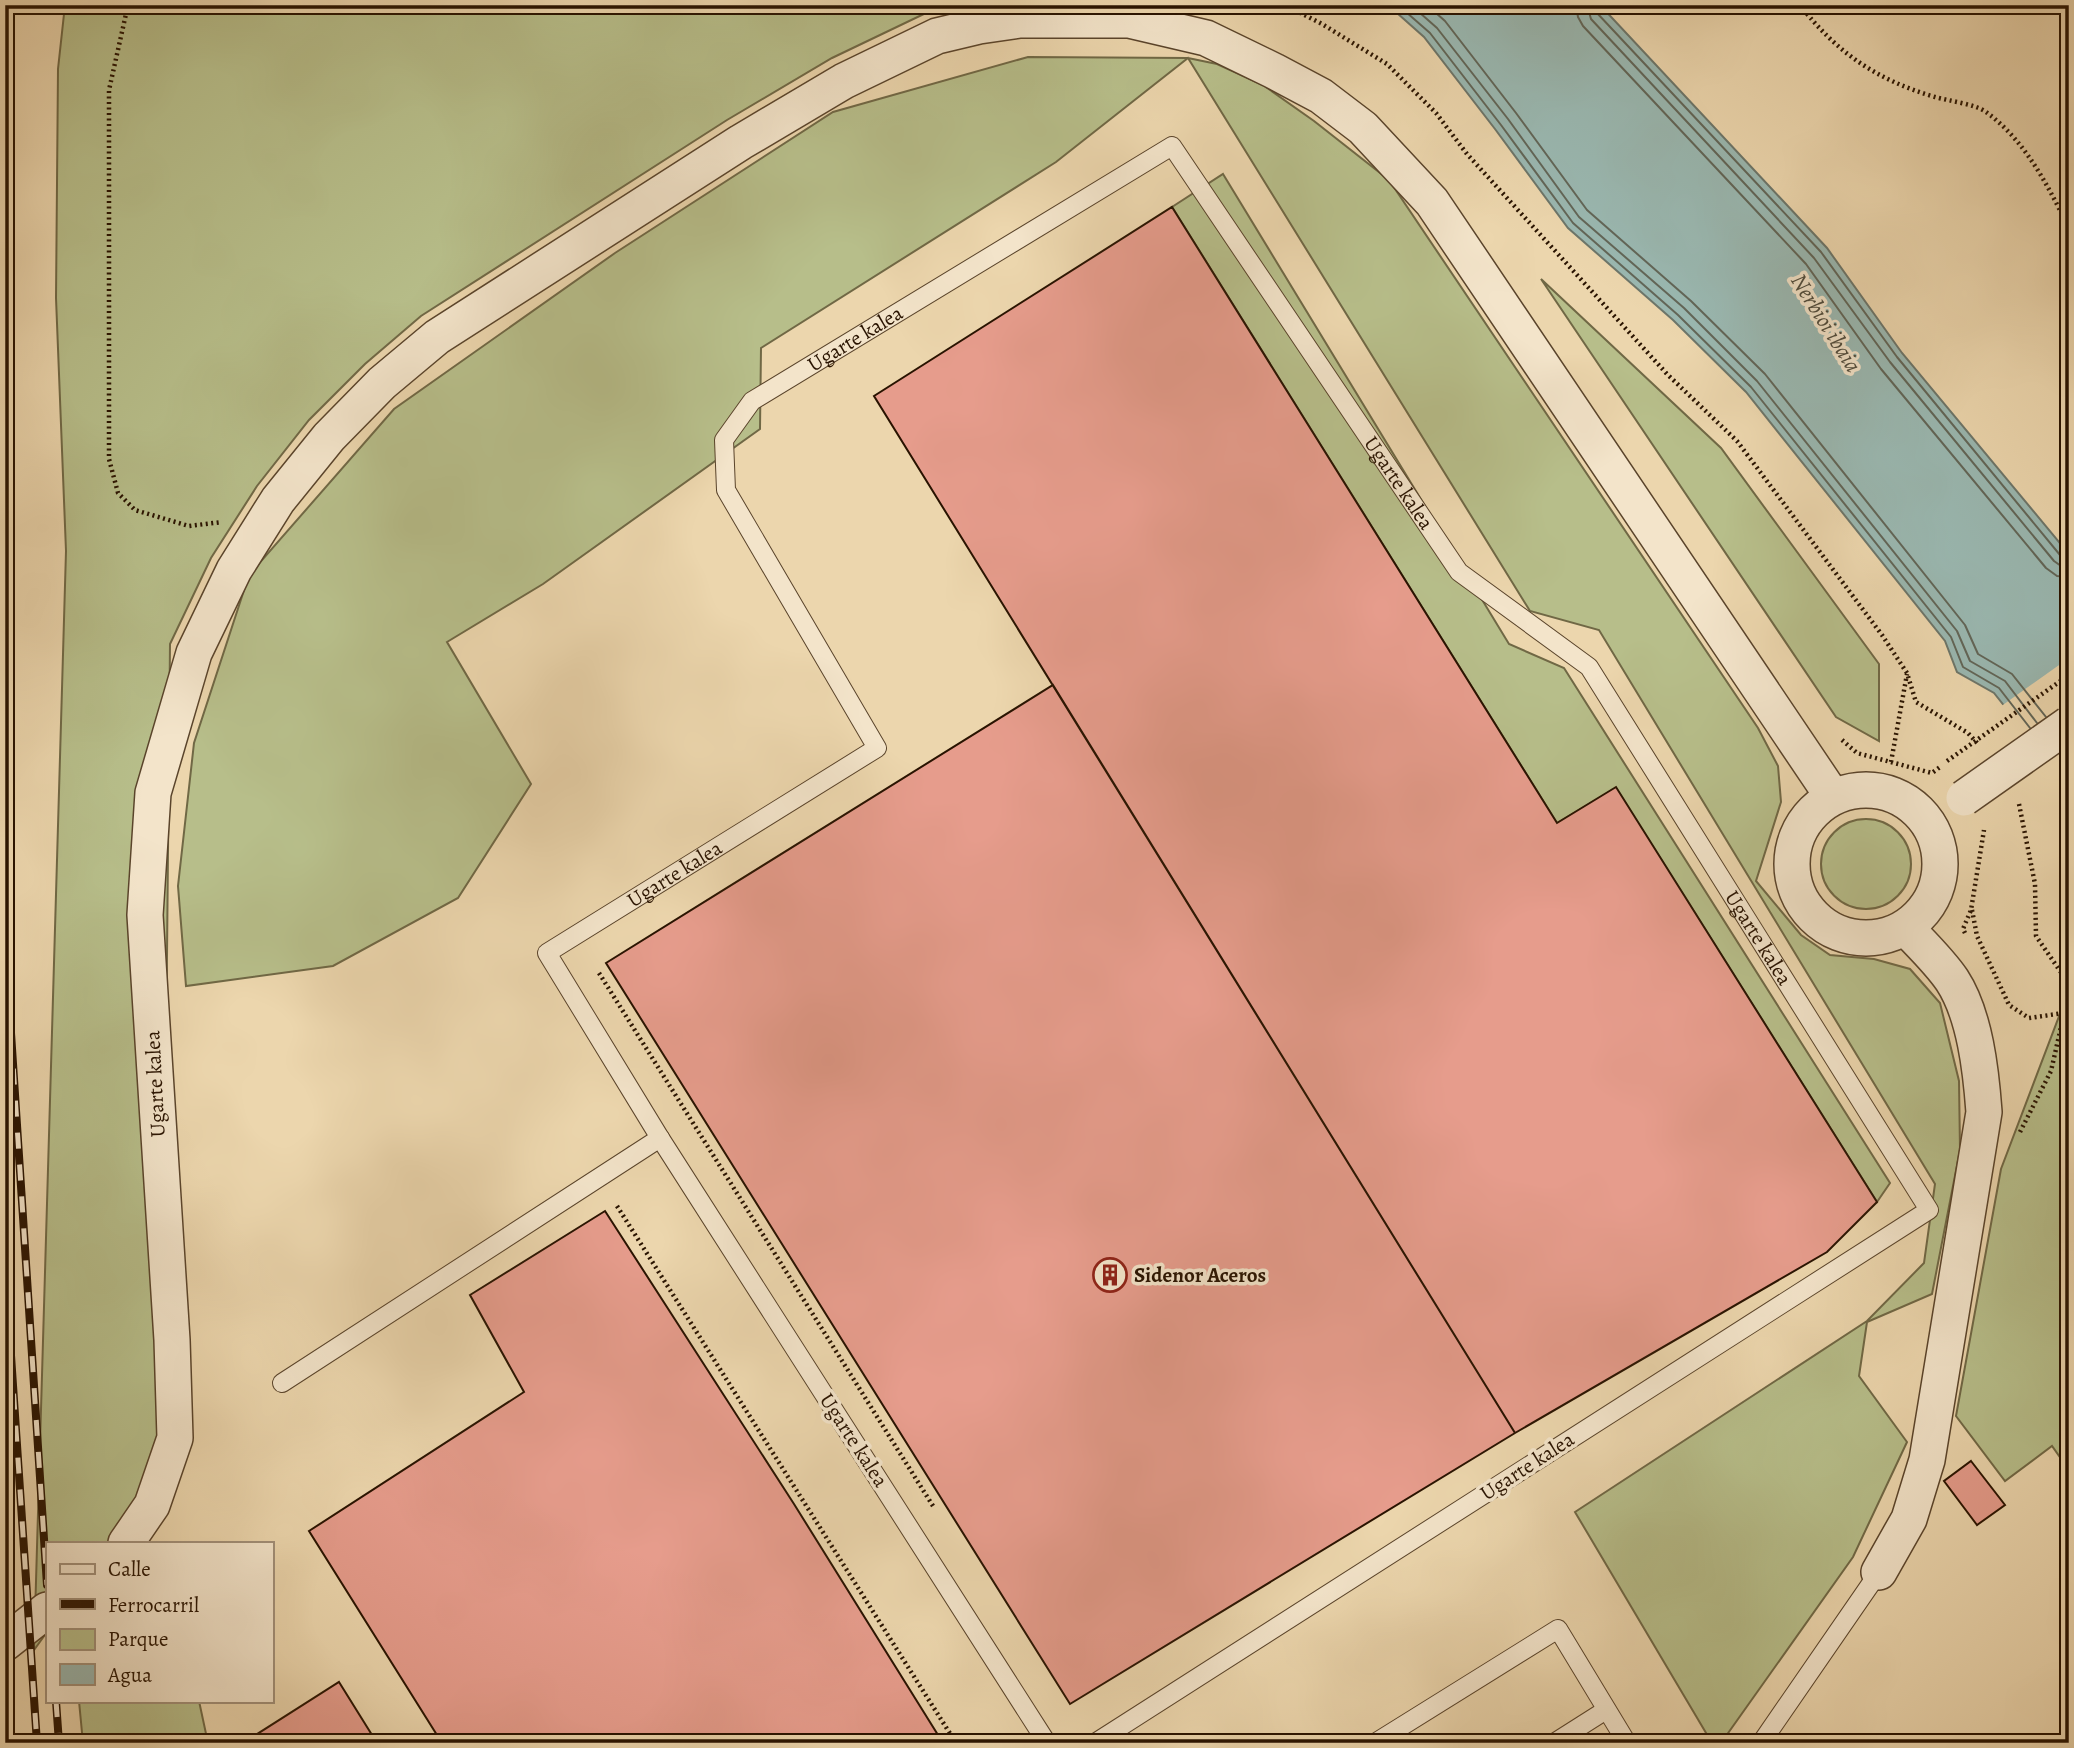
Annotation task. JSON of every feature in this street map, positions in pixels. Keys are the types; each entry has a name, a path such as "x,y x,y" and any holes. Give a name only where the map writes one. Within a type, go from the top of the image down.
{"street":[{"name":"Ugarte kalea","path":"127,1542 152,1504 175,1438 172,1340 145,915 153,793 194,653 234,570 278,500 329,437 382,383 437,337 741,142 844,81 937,36 979,26 1096,12 1206,38 1321,96 1363,128 1432,202 1833,797"},
{"path":"1928,823 2069,724"},
{"path":"1851,791 1886,792 1917,809 1928,823 1937,841 1941,861 1939,880 1932,899 1920,915 1905,927 1872,938 1855,937 1824,924 1811,913 1801,899 1794,875 1793,850 1807,818 1833,797 1851,791"},
{"path":"1879,1572 1909,1519 1927,1460 1984,1112 1976,1041 1953,982 1905,927"},
{"path":"5,1643 46,1611"}],"lane":[{"name":"Ugarte kalea","path":"1047,1743 660,1138 547,953 877,748 726,490 724,440 752,401 1172,146 1459,572 1589,667 1929,1210 1095,1743"},
{"path":"282,1383 660,1138"},
{"path":"1761,1743 1879,1572"},
{"path":"1375,1743 1558,1629 1627,1743"},
{"path":"1555,1743 1606,1710"}],"path":[{"path":"128,5 109,90 109,459 118,493 135,510 189,526 227,522"},
{"path":"1285,5 1387,64 1436,113 1467,154 1667,374 1737,442 1882,635 1907,673 1916,702 1968,733 1982,748"},
{"path":"1800,5 1819,29 1860,65 1899,85 1985,110 2016,141 2048,184 2069,229"},
{"path":"1891,762 1907,673"},
{"path":"1974,740 2069,675"},
{"path":"2018,800 2035,884 2036,936 2069,984"},
{"path":"1971,910 1977,936 2009,1005 2029,1018 2064,1013"},
{"path":"599,973 937,1512"},
{"path":"617,1206 956,1743"}],"green space":[{"path":"65,5 953,5 928,12 832,58 727,120 421,316 365,364 309,420 257,486 211,558 170,644 162,1475 113,1542 46,1542 46,1633 34,1650 66,551 56,298 58,69"},
{"path":"1028,57 1188,58 1056,162 761,348 760,429 543,584 447,642 531,784 458,898 333,966 186,986 178,886 194,743 249,575 394,409 615,253 833,112"},
{"path":"1188,58 1217,64 1263,85 1389,180 1758,728 1778,766 1781,802 1756,881 1801,935 1830,955 1874,959 1910,969 1940,1003 1959,1081 1960,1150 1932,1294 1867,1322 1859,1376 1907,1442 1853,1557 1721,1743 1712,1743 1575,1512 1867,1321 1924,1263 1935,1184 1599,630 1530,611"},
{"path":"1223,174 1509,644 1564,668 1890,1183 1877,1202 1616,788 1557,823 1172,207"},
{"path":"1541,279 1721,448 1879,664 1879,741 1836,717"},
{"path":"1866,819 1883,822 1898,832 1908,847 1911,864 1908,881 1898,896 1883,906 1866,909 1849,906 1834,896 1824,881 1821,864 1824,847 1834,832 1849,822"},
{"path":"2069,990 2069,1470 2052,1446 2005,1481 1956,1416 2001,1169"},
{"path":"79,1702 199,1702 208,1743 83,1743"}],"water":[{"name":"Nerbioi ibaia","path":"1388,5 1600,5 1827,248 1902,353 2069,554 2069,794 2056,771 1994,693 1957,672 1945,641 1746,392 1673,320 1568,228 1424,37"}],"pier":[{"path":"2069,658 2069,780 2060,786 2053,773 2000,707"}],"building":[{"path":"1172,207 1557,823 1616,787 1877,1202 1827,1252 1515,1433 874,396"},
{"name":"Sidenor Aceros","path":"1053,685 1515,1433 1070,1704 606,963"},
{"path":"605,1211 794,1504 943,1743 442,1743 309,1531 524,1392 470,1295"},
{"path":"1971,1461 2005,1505 1977,1525 1944,1481"},
{"path":"339,1682 377,1743 243,1743"}],"railway":[{"path":"5,941 46,1570"},
{"path":"5,1266 37,1743"},
{"path":"56,1702 59,1743"}],"place":[{"name":"Sidenor Aceros","path":"1110,1275"}]}
